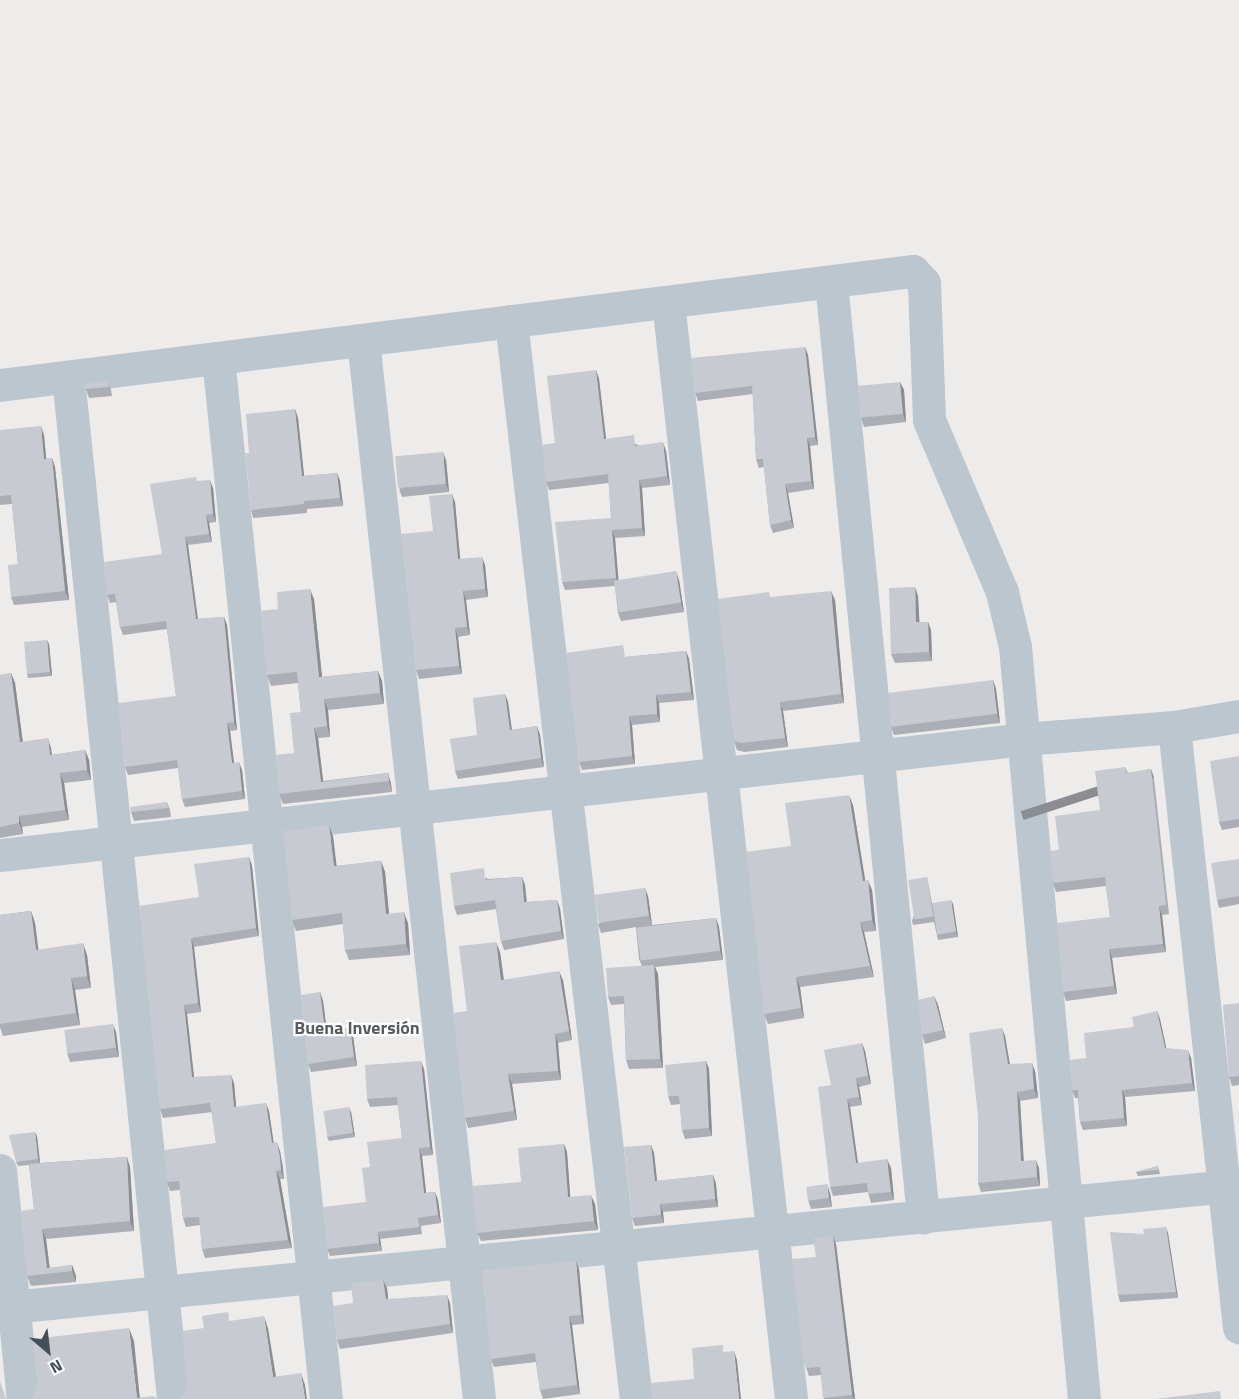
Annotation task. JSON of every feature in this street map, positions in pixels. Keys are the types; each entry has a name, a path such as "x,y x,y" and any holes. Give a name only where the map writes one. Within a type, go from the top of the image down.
{"street":[{"path":"0,385 913,272 924,283 929,420 1002,592 1016,647 1084,1399"},
{"path":"831,282 923,1217"},
{"path":"668,302 791,1399"},
{"path":"511,321 636,1399"},
{"path":"363,340 479,1399"},
{"path":"218,358 326,1399"},
{"path":"68,377 173,1399"},
{"path":"0,855 1024,739 1173,727 1239,716"},
{"path":"1173,727 1232,1186 1239,1327"},
{"path":"0,1170 7,1307 23,1399"},
{"path":"7,1307 1232,1186"}],"building":[{"path":"805,347 815,437 807,438 811,481 785,484 791,520 770,525 763,459 756,459 752,386 695,393 691,358"},
{"path":"596,370 604,439 634,435 635,446 663,442 667,476 639,480 642,528 612,530 616,578 562,582 555,522 611,518 608,474 546,482 542,445 555,443 547,376"},
{"path":"108,381 109,387 86,389 85,384"},
{"path":"900,382 903,414 861,418 858,386"},
{"path":"295,409 302,476 337,473 340,498 304,501 304,504 251,510 245,453 249,453 246,414"},
{"path":"41,426 44,459 52,458 65,591 11,597 8,565 18,564 11,495 0,496 0,430"},
{"path":"443,452 446,484 398,488 395,456"},
{"path":"196,477 197,481 210,480 213,514 206,515 209,534 185,537 196,619 224,617 234,722 227,723 232,763 239,762 242,791 182,799 177,760 125,767 118,703 176,696 166,621 120,627 115,594 107,595 104,562 162,554 150,484"},
{"path":"452,494 458,559 482,557 485,589 463,591 467,627 455,628 459,666 416,670 401,534 433,531 429,496"},
{"path":"676,571 681,603 619,612 614,581"},
{"path":"915,587 916,622 928,622 929,652 891,654 889,588"},
{"path":"310,589 319,677 378,671 380,693 324,699 327,726 314,728 321,782 388,773 389,781 279,794 275,755 294,753 290,713 301,712 297,672 267,675 260,611 278,609 277,592"},
{"path":"831,591 841,694 780,702 785,738 741,743 734,741 718,599 769,592 770,597"},
{"path":"47,640 50,672 27,674 24,642"},
{"path":"623,645 625,657 686,651 691,692 656,695 657,714 629,716 632,756 579,762 566,653"},
{"path":"11,673 20,742 48,738 50,755 85,750 87,770 60,773 65,810 19,816 19,823 0,827 0,675"},
{"path":"993,680 997,714 892,727 888,693"},
{"path":"505,694 510,730 537,726 541,758 455,771 450,739 477,735 473,698"},
{"path":"1239,756 1239,819 1219,822 1210,761"},
{"path":"1125,767 1126,773 1151,769 1166,905 1159,906 1163,944 1109,949 1114,986 1063,992 1057,923 1110,917 1105,877 1053,883 1050,851 1059,850 1055,816 1100,810 1095,771"},
{"path":"849,795 863,881 868,880 872,920 860,922 870,966 796,977 801,1008 764,1014 746,852 791,846 785,803"},
{"path":"167,802 168,808 131,812 130,807"},
{"path":"329,825 334,866 381,861 386,914 404,912 406,944 345,950 342,913 292,920 283,831"},
{"path":"249,857 256,928 191,938 198,1003 184,1005 192,1077 231,1075 234,1107 266,1103 272,1143 277,1142 280,1157 281,1170 276,1171 288,1240 202,1249 199,1217 183,1218 179,1181 167,1182 164,1150 216,1143 210,1103 160,1109 139,906 199,897 194,864"},
{"path":"1239,859 1239,896 1217,900 1211,863"},
{"path":"484,868 485,880 522,877 524,902 557,900 561,931 501,941 495,900 454,906 450,873"},
{"path":"927,877 933,917 914,919 908,880"},
{"path":"645,888 649,916 598,923 594,895"},
{"path":"951,900 956,932 937,935 932,903"},
{"path":"31,911 36,950 83,943 87,976 71,978 76,1013 0,1024 0,915"},
{"path":"716,918 720,951 641,961 637,928"},
{"path":"496,942 501,980 559,971 569,1031 555,1034 558,1071 508,1074 514,1111 465,1118 453,1013 467,1011 459,946"},
{"path":"654,965 660,1059 626,1060 624,996 608,997 606,968"},
{"path":"320,992 325,1031 350,1028 354,1057 308,1064 301,995"},
{"path":"934,996 943,1030 922,1035 918,1000"},
{"path":"1239,1003 1239,1076 1229,1077 1223,1005"},
{"path":"1157,1011 1165,1048 1188,1050 1192,1083 1122,1090 1124,1118 1080,1122 1078,1090 1072,1090 1070,1060 1086,1058 1084,1033 1134,1027 1132,1017"},
{"path":"113,1024 116,1048 67,1054 64,1030"},
{"path":"1002,1028 1008,1064 1032,1063 1034,1089 1017,1092 1021,1161 1036,1160 1037,1177 978,1183 978,1116 969,1033"},
{"path":"862,1043 868,1076 856,1078 859,1097 847,1099 856,1163 887,1159 891,1192 868,1194 867,1183 830,1187 818,1087 831,1085 824,1050"},
{"path":"421,1061 430,1147 419,1148 424,1193 435,1192 438,1215 418,1218 419,1227 378,1232 379,1243 327,1249 323,1207 366,1202 362,1168 370,1167 367,1142 402,1138 397,1097 367,1099 365,1065"},
{"path":"706,1061 709,1128 682,1130 679,1096 668,1096 665,1065"},
{"path":"349,1107 353,1133 327,1137 323,1111"},
{"path":"35,1132 38,1159 16,1162 9,1135"},
{"path":"564,1144 568,1197 591,1195 594,1221 477,1233 472,1186 521,1182 518,1148"},
{"path":"651,1145 655,1181 713,1175 715,1199 660,1204 661,1215 632,1218 624,1147"},
{"path":"127,1157 130,1221 42,1229 47,1268 72,1265 72,1271 27,1276 20,1211 34,1209 29,1164"},
{"path":"1158,1166 1158,1170 1136,1172"},
{"path":"827,1184 829,1198 808,1201 806,1187"},
{"path":"1166,1227 1176,1292 1118,1295 1110,1232 1144,1234 1143,1229"},
{"path":"833,1236 852,1395 823,1398 820,1367 806,1368 803,1359 792,1259 816,1257 813,1238"},
{"path":"576,1261 581,1315 569,1316 577,1385 540,1390 535,1353 491,1359 482,1270"},
{"path":"383,1280 386,1299 447,1295 450,1324 337,1340 333,1306 353,1303 351,1283"},
{"path":"228,1312 229,1321 264,1316 273,1377 301,1373 305,1399 181,1399 187,1386 182,1331 204,1328 202,1316"},
{"path":"129,1328 137,1398 153,1396 158,1399 32,1399 37,1385 33,1339"},
{"path":"723,1345 723,1352 734,1351 739,1399 652,1399 651,1383 694,1379 692,1348"},
{"path":"0,1381 6,1399 0,1399"},
{"path":"1220,1391 1221,1399 1156,1399"}],"district":[{"name":"Buena Inversión","path":"357,1028"}]}
